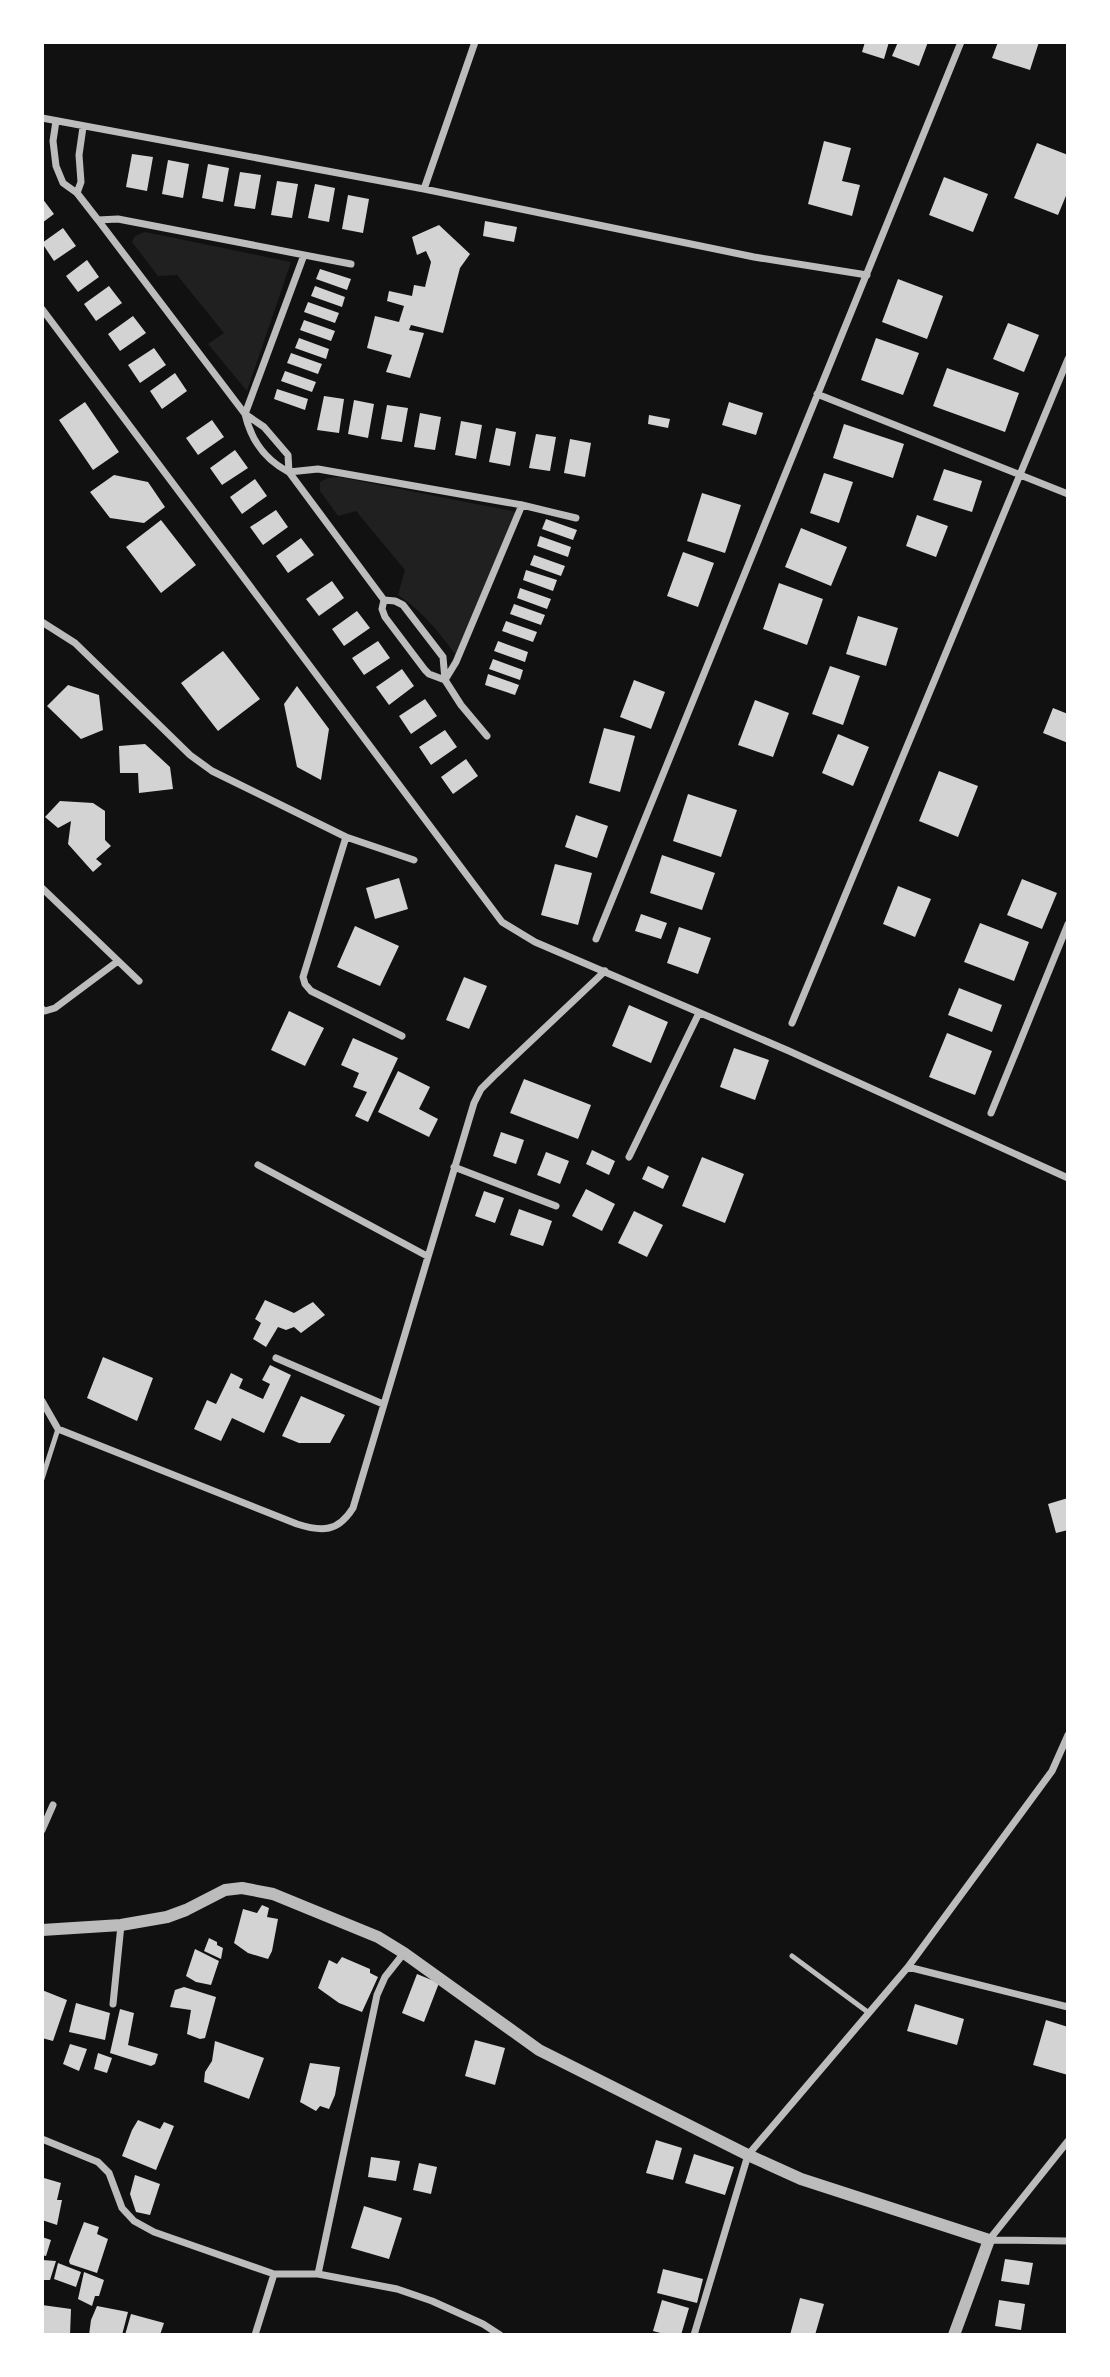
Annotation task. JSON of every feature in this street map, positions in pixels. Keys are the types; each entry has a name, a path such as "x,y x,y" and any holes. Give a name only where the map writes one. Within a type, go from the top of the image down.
{"street":[{"path":"424,189 475,42"},
{"path":"596,939 961,42"},
{"path":"42,118 424,189 754,257 867,275"},
{"path":"55,121 55,166 63,183 77,193 245,414 264,427 288,455 289,472"},
{"path":"77,193 83,127"},
{"path":"98,220 118,219 351,264"},
{"path":"304,255 245,414 250,435 275,465 289,472 384,600 395,601 403,606 443,657 445,680 461,705 487,736"},
{"path":"42,309 502,922 516,932 789,1051 1068,1178"},
{"path":"792,1023 1068,359"},
{"path":"817,394 1068,494"},
{"path":"289,472 318,468 522,505 576,518"},
{"path":"445,680 456,662 522,505"},
{"path":"384,600 382,609 385,617 401,638 429,674 445,680"},
{"path":"42,622 75,643 190,755 212,771 346,837 414,860"},
{"path":"346,837 303,977 311,991 402,1036"},
{"path":"42,888 139,981"},
{"path":"991,1113 1068,923"},
{"path":"42,1009 45,1011 55,1008 118,961"},
{"path":"42,1401 58,1429 297,1524 314,1529 330,1528 341,1523 353,1508 454,1167 481,1089 605,971"},
{"path":"629,1157 699,1013"},
{"path":"258,1166 427,1256"},
{"path":"454,1167 556,1206"},
{"path":"276,1358 383,1404"},
{"path":"694,2335 748,2155 908,1967 1052,1771 1068,1735"},
{"path":"42,1830 53,1805"},
{"path":"42,1930 121,1925 167,1917 225,1890 242,1888 273,1894 378,1937 539,2050 801,2179 989,2240 1068,2241"},
{"path":"113,2004 121,1925"},
{"path":"318,2274 377,1995 385,1977 404,1953"},
{"path":"908,1967 1068,2007"},
{"path":"42,2138 98,2162 109,2174 121,2208 134,2221 154,2232 274,2274 318,2274 397,2289 482,2324 500,2335"},
{"path":"954,2335 989,2240 1068,2141"},
{"path":"255,2335 274,2274"}],"lane":[{"path":"42,1479 58,1429"},
{"path":"792,1956 869,2013"}],"shaded area":[{"path":"145,232 291,262 247,391 208,344 224,333 177,275 158,276 132,242 135,236"},
{"path":"339,477 517,512 460,661 424,617 398,595 405,570 356,511 338,516 320,491 320,482"}],"building":[{"path":"865,42 889,42 884,59 862,52"},
{"path":"898,42 928,42 919,66 892,56"},
{"path":"998,42 1039,42 1030,70 992,58"},
{"path":"824,141 851,148 842,181 860,185 852,216 808,204"},
{"path":"1037,143 1068,155 1068,191 1058,215 1014,198"},
{"path":"132,154 153,157 147,191 126,187"},
{"path":"168,160 189,164 183,198 162,194"},
{"path":"208,164 229,168 223,202 202,198"},
{"path":"240,172 261,175 255,209 234,206"},
{"path":"944,177 988,194 973,232 929,215"},
{"path":"277,181 298,184 292,218 271,215"},
{"path":"315,184 335,188 329,222 308,218"},
{"path":"348,195 369,199 363,233 342,229"},
{"path":"42,198 54,214 42,223"},
{"path":"485,221 517,227 514,242 483,236"},
{"path":"439,225 470,254 460,268 443,333 411,325 409,330 424,333 410,378 386,372 392,355 367,348 375,316 399,322 404,306 387,301 389,291 412,296 414,285 425,287 431,262 426,251 417,255 412,237"},
{"path":"63,228 76,246 54,261 42,243"},
{"path":"87,260 99,277 78,292 66,276"},
{"path":"320,269 351,279 347,290 316,279"},
{"path":"898,279 943,296 927,339 882,322"},
{"path":"109,286 122,303 96,321 84,304"},
{"path":"315,286 345,297 342,307 311,296"},
{"path":"308,302 339,313 335,323 304,312"},
{"path":"133,316 146,333 120,351 108,334"},
{"path":"304,320 335,331 331,341 300,330"},
{"path":"1008,323 1039,335 1024,372 993,359"},
{"path":"299,338 329,349 326,359 295,348"},
{"path":"876,338 919,353 903,395 861,380"},
{"path":"154,348 166,365 140,383 128,365"},
{"path":"291,353 322,364 318,374 287,363"},
{"path":"947,368 1019,393 1005,432 933,406"},
{"path":"285,371 316,382 312,392 281,381"},
{"path":"175,373 187,391 162,409 150,391"},
{"path":"277,389 308,399 305,410 274,399"},
{"path":"324,396 344,399 339,433 317,430"},
{"path":"354,400 374,404 368,438 348,434"},
{"path":"85,402 119,452 93,470 59,420"},
{"path":"729,402 763,413 756,435 722,425"},
{"path":"387,405 408,408 402,442 381,439"},
{"path":"420,413 441,417 435,450 414,447"},
{"path":"649,415 670,419 668,428 648,424"},
{"path":"212,420 224,437 198,455 186,438"},
{"path":"461,421 482,425 476,459 455,455"},
{"path":"844,424 904,444 893,478 833,458"},
{"path":"496,428 516,432 510,466 489,462"},
{"path":"536,434 556,437 550,471 529,468"},
{"path":"570,439 591,443 585,477 564,473"},
{"path":"235,450 248,468 222,485 210,468"},
{"path":"944,469 982,481 972,512 933,500"},
{"path":"824,473 853,482 839,523 810,513"},
{"path":"114,475 148,482 165,507 144,523 110,518 90,492"},
{"path":"255,479 267,496 242,514 230,497"},
{"path":"702,493 741,505 725,553 687,541"},
{"path":"276,510 288,527 263,545 250,527"},
{"path":"917,515 948,526 936,557 906,546"},
{"path":"546,519 577,530 573,540 542,529"},
{"path":"161,520 196,565 161,593 126,547"},
{"path":"801,528 847,547 831,586 785,567"},
{"path":"540,536 571,547 568,557 537,546"},
{"path":"301,538 314,555 288,573 276,556"},
{"path":"683,552 714,563 698,607 667,596"},
{"path":"534,555 565,566 561,576 530,565"},
{"path":"526,570 557,580 553,591 523,580"},
{"path":"332,581 344,598 319,616 306,599"},
{"path":"779,583 823,599 807,645 763,629"},
{"path":"520,588 551,599 547,609 517,598"},
{"path":"514,604 545,615 541,625 510,614"},
{"path":"357,611 370,628 344,646 332,629"},
{"path":"858,616 898,628 886,666 846,654"},
{"path":"506,621 537,632 533,642 502,631"},
{"path":"378,641 390,658 364,675 352,658"},
{"path":"498,641 528,652 525,662 494,651"},
{"path":"223,651 260,699 218,731 181,683"},
{"path":"493,659 523,670 520,680 489,669"},
{"path":"830,666 860,676 843,725 812,714"},
{"path":"402,669 414,686 389,705 376,687"},
{"path":"488,674 519,685 515,695 485,685"},
{"path":"634,680 665,692 651,729 620,717"},
{"path":"68,685 99,695 103,730 81,739 47,706"},
{"path":"297,686 329,729 321,780 297,767 284,704"},
{"path":"425,699 437,716 411,734 399,716"},
{"path":"755,700 789,713 773,757 738,745"},
{"path":"1053,708 1068,714 1068,743 1043,733"},
{"path":"604,728 635,736 620,792 589,783"},
{"path":"445,730 457,747 431,765 419,747"},
{"path":"838,734 869,747 853,786 822,773"},
{"path":"145,744 170,767 173,789 139,793 138,773 120,773 119,746"},
{"path":"466,759 478,776 453,794 441,777"},
{"path":"939,771 978,786 958,837 919,821"},
{"path":"688,794 737,810 721,857 673,841"},
{"path":"60,801 93,803 105,811 105,840 111,846 96,859 102,864 93,872 68,844 71,821 58,828 45,817"},
{"path":"576,815 608,826 597,858 565,847"},
{"path":"662,855 715,873 702,910 650,893"},
{"path":"555,864 592,873 578,925 541,915"},
{"path":"399,878 408,909 375,919 366,888"},
{"path":"1022,879 1057,893 1042,929 1007,915"},
{"path":"898,886 931,899 915,937 883,924"},
{"path":"641,914 667,923 661,939 635,931"},
{"path":"980,923 1029,942 1014,981 964,962"},
{"path":"355,926 399,946 380,986 337,967"},
{"path":"679,927 711,938 698,974 667,963"},
{"path":"464,977 487,986 469,1029 446,1020"},
{"path":"959,988 1002,1005 992,1032 948,1015"},
{"path":"629,1005 668,1022 651,1063 612,1046"},
{"path":"289,1011 324,1028 305,1066 271,1050"},
{"path":"947,1033 992,1051 975,1095 929,1077"},
{"path":"353,1038 398,1058 368,1122 355,1116 367,1092 353,1087 359,1073 341,1065"},
{"path":"734,1048 769,1060 755,1100 720,1087"},
{"path":"398,1071 430,1087 419,1109 438,1119 429,1137 378,1112"},
{"path":"524,1079 591,1105 578,1139 510,1113"},
{"path":"501,1132 524,1140 516,1164 493,1156"},
{"path":"592,1150 615,1161 609,1175 586,1164"},
{"path":"546,1152 569,1161 560,1184 537,1175"},
{"path":"702,1157 744,1174 725,1223 682,1206"},
{"path":"648,1166 669,1176 663,1189 642,1179"},
{"path":"586,1189 615,1204 602,1231 572,1216"},
{"path":"484,1191 504,1198 495,1223 475,1216"},
{"path":"519,1209 552,1221 543,1246 510,1235"},
{"path":"634,1211 663,1225 647,1257 618,1243"},
{"path":"265,1300 294,1313 313,1302 325,1315 301,1333 294,1327 286,1330 278,1327 266,1347 253,1339 261,1323 255,1319"},
{"path":"103,1357 153,1378 137,1421 87,1398"},
{"path":"270,1365 291,1375 264,1433 232,1418 221,1441 194,1429 207,1400 216,1404 231,1373 243,1379 239,1388 263,1399 270,1384 262,1380"},
{"path":"301,1396 345,1415 330,1443 299,1443 282,1436"},
{"path":"1068,1498 1068,1530 1056,1533 1048,1504"},
{"path":"262,1905 269,1908 267,1917 278,1919 268,1959 248,1953 234,1943 243,1909 257,1913"},
{"path":"209,1938 223,1948 221,1959 204,1951"},
{"path":"195,1949 219,1961 211,1985 196,1982 186,1976"},
{"path":"342,1957 370,1969 370,1973 378,1977 362,2012 339,2003 318,1988 329,1960 337,1964"},
{"path":"417,1974 439,1983 424,2022 402,2013"},
{"path":"184,1987 216,1997 205,2038 187,2034 191,2010 170,2007 175,1990"},
{"path":"42,1990 67,2000 53,2041 42,2038"},
{"path":"76,2003 110,2013 105,2040 69,2032"},
{"path":"915,2004 964,2019 957,2045 907,2031"},
{"path":"120,2009 134,2013 128,2045 158,2054 155,2064 151,2066 110,2053"},
{"path":"1046,2020 1068,2027 1068,2075 1033,2065"},
{"path":"475,2040 505,2048 495,2085 465,2076"},
{"path":"215,2041 264,2058 249,2099 204,2082 205,2072 212,2061"},
{"path":"70,2044 87,2049 79,2071 63,2064"},
{"path":"98,2053 112,2058 107,2073 94,2069"},
{"path":"310,2063 340,2067 335,2095 329,2109 320,2106 316,2111 300,2102"},
{"path":"138,2120 160,2129 164,2122 174,2126 156,2170 122,2156"},
{"path":"656,2140 682,2148 673,2180 646,2173"},
{"path":"694,2154 734,2167 725,2195 685,2183"},
{"path":"371,2157 400,2161 396,2181 368,2177"},
{"path":"419,2163 437,2167 431,2194 413,2190"},
{"path":"135,2175 160,2184 150,2215 136,2212 130,2194"},
{"path":"44,2178 61,2183 57,2200 62,2200 57,2225 42,2220"},
{"path":"364,2206 402,2218 389,2259 351,2248"},
{"path":"84,2222 99,2227 97,2234 108,2239 97,2273 70,2264 69,2261"},
{"path":"42,2237 51,2240 46,2256 42,2255"},
{"path":"1005,2259 1033,2263 1029,2285 1001,2281"},
{"path":"42,2260 56,2261 50,2280 42,2280"},
{"path":"58,2263 81,2272 76,2287 54,2279"},
{"path":"663,2269 703,2279 697,2303 657,2293"},
{"path":"84,2272 104,2280 99,2296 95,2296 92,2306 78,2299"},
{"path":"800,2298 824,2304 815,2335 790,2335"},
{"path":"662,2300 689,2308 681,2335 653,2331"},
{"path":"999,2300 1025,2304 1021,2330 995,2326"},
{"path":"42,2305 71,2309 70,2335 42,2335"},
{"path":"97,2306 128,2312 122,2335 89,2335"},
{"path":"131,2314 164,2323 160,2335 125,2335"}]}
